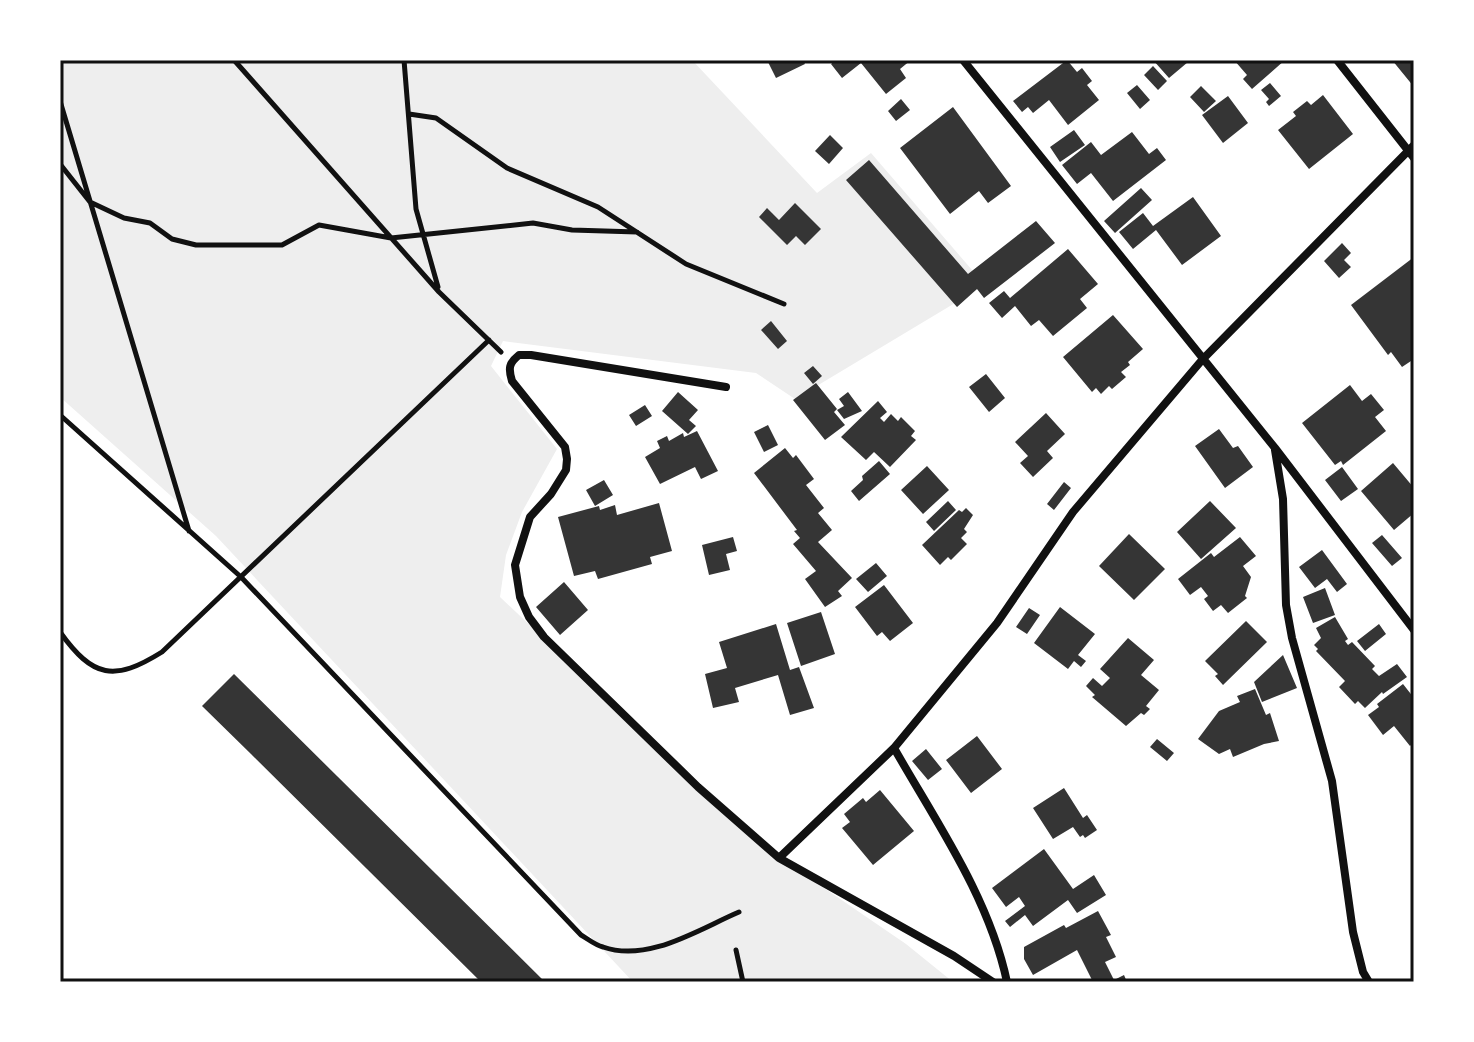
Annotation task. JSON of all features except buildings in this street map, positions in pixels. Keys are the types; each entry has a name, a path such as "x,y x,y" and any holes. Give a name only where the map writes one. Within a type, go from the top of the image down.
{"street":[{"path":"963,60 1275,448 1414,630"},
{"path":"779,858 894,748 997,623 1073,512 1202,360 1412,151 1337,60"},
{"path":"726,387 531,355 519,355 511,361 508,369 512,381 565,447 567,459 566,470 551,494 530,517 520,543 515,565 516,583 529,617 544,637 698,787 779,858 954,956 993,982"},
{"path":"1275,448 1283,499 1286,605 1292,638 1332,781 1353,932 1363,972 1369,982"},
{"path":"894,748 973,887 1002,957 1007,982"}],"path":[{"path":"234,60 439,292 511,361"},
{"path":"404,60 416,209 439,292"},
{"path":"60,101 189,532"},
{"path":"409,114 436,118 507,168 598,207 686,264 784,304"},
{"path":"60,164 90,202 124,218 150,223 172,239 196,245 282,245 319,225 391,238 533,223 572,230 637,232"},
{"path":"60,632 72,649 94,669 117,672 142,665 173,643 489,340"},
{"path":"60,415 241,577 581,935 603,947 638,952 665,944 739,912"},
{"path":"736,950 743,982"}],"shaded area":[{"path":"60,60 692,60 817,193 871,153 985,285 795,399 756,373 503,341 491,366 557,449 522,512 506,555 500,597 767,849 906,944 953,982 633,982 216,536 60,397"}]}
